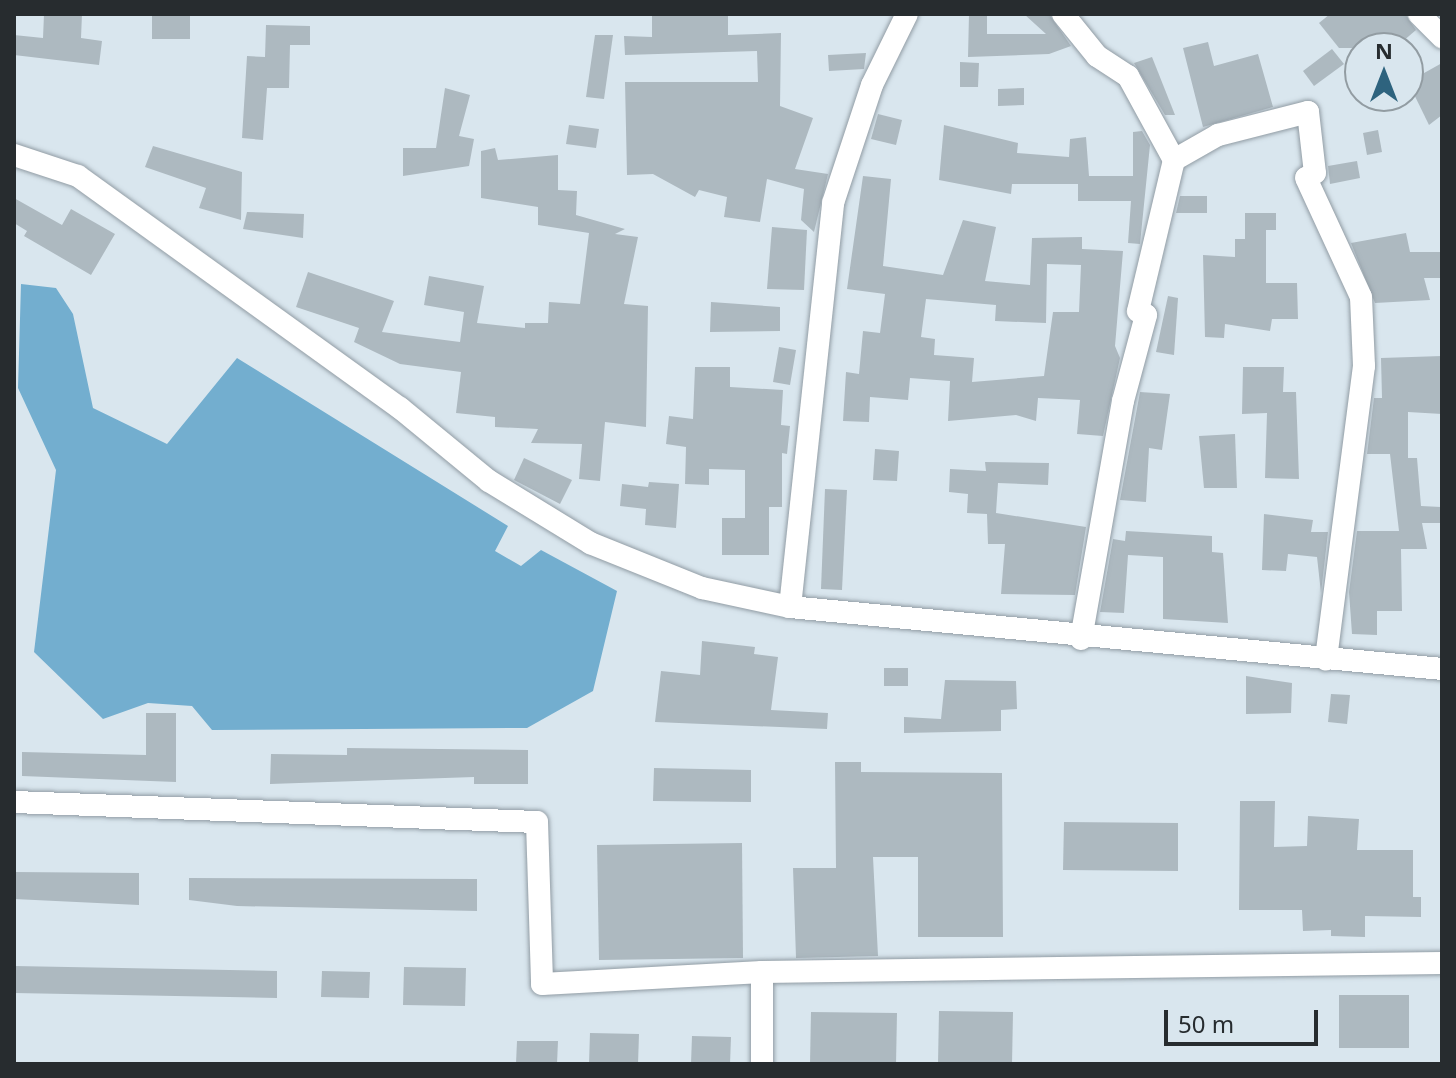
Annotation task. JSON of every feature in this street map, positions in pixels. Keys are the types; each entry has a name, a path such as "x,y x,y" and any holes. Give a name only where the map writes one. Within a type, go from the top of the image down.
{"street":[{"path":"790,607 833,203 872,85 907,14"},
{"path":"1063,14 1097,56 1128,76 1174,160 1138,311 1146,315 1117,430 1081,639"},
{"path":"1419,14 1442,37"},
{"path":"1174,160 1218,135 1308,112 1315,173 1306,178 1361,297 1364,366 1326,660"},
{"path":"14,155 78,176 400,408 489,481 590,543 702,588 790,607 1081,639 1442,669"},
{"path":"14,802 537,822 542,984 762,972 1442,963"},
{"path":"762,972 762,1064"}],"water":[{"path":"21,284 56,288 73,314 93,408 167,444 237,358 508,526 495,551 521,566 541,550 617,591 593,691 527,728 212,730 192,706 148,703 103,719 34,652 56,470 18,388"}],"building":[{"path":"44,14 82,14 81,38 102,41 99,65 14,55 14,35 43,38"},
{"path":"152,14 190,14 190,39 152,39"},
{"path":"652,14 728,14 728,35 781,33 780,106 813,118 795,169 828,174 814,232 801,220 804,189 767,179 760,222 724,217 727,197 699,190 695,197 653,174 627,175 625,82 758,82 757,51 625,55 624,36 652,37"},
{"path":"969,14 987,14 987,34 1046,34 1024,14 1049,14 1071,46 1049,54 968,57"},
{"path":"1330,14 1405,14 1416,30 1344,32 1344,48 1339,48 1319,23"},
{"path":"266,25 310,26 310,45 290,45 289,88 267,88 263,140 242,138 247,56 265,57"},
{"path":"595,35 613,35 604,99 586,97"},
{"path":"1208,42 1214,66 1258,54 1273,107 1203,127 1183,48"},
{"path":"1332,49 1344,64 1314,86 1303,71"},
{"path":"866,53 864,69 829,71 828,55"},
{"path":"1152,57 1175,115 1165,115 1134,63"},
{"path":"960,62 979,63 978,87 960,87"},
{"path":"1442,63 1442,115 1429,125 1423,112 1424,73"},
{"path":"445,88 470,95 459,136 474,139 469,166 403,176 403,148 436,148"},
{"path":"1024,88 1024,105 998,106 998,89"},
{"path":"878,114 902,120 896,145 871,139"},
{"path":"569,125 599,129 596,148 566,144"},
{"path":"944,125 1018,143 1017,153 1069,157 1070,139 1086,137 1089,176 1133,176 1133,132 1142,131 1150,145 1140,244 1128,243 1131,201 1078,201 1078,184 1012,184 1011,194 939,180"},
{"path":"1378,130 1382,152 1367,155 1363,133"},
{"path":"153,146 242,172 241,220 199,208 206,188 145,167"},
{"path":"495,148 498,160 558,155 558,190 577,191 576,215 625,229 615,234 638,237 624,304 648,306 646,427 605,422 600,481 579,479 582,444 531,443 538,429 495,427 495,417 456,413 461,372 400,364 354,342 359,328 296,307 308,272 394,301 382,332 460,342 464,312 424,305 429,276 484,286 477,323 525,328 525,323 548,323 549,302 580,304 589,233 538,225 538,207 481,198 481,151"},
{"path":"1357,161 1360,178 1330,184 1328,166"},
{"path":"863,176 891,179 883,266 943,275 963,220 996,227 985,281 1030,285 1032,238 1082,237 1082,249 1123,251 1115,346 1120,358 1103,436 1077,434 1080,400 1038,398 1036,421 1016,415 948,421 950,381 910,378 908,400 870,397 869,422 843,421 846,372 859,374 863,331 880,333 885,294 847,289","holes":["1047,264 1081,265 1079,312 1053,312 1044,376 972,382 974,358 934,355 935,339 921,337 926,299 996,305 995,321 1046,323"]},
{"path":"1180,196 1207,196 1207,213 1176,213"},
{"path":"14,198 62,225 71,209 115,234 91,275 24,236 27,231 14,223"},
{"path":"247,212 304,214 303,238 243,229"},
{"path":"1245,213 1276,213 1276,230 1266,230 1266,283 1297,283 1298,319 1272,319 1270,331 1225,324 1224,338 1205,337 1203,255 1235,257 1235,239 1245,239"},
{"path":"772,227 807,230 804,290 767,289"},
{"path":"1406,233 1410,252 1442,252 1442,278 1424,278 1430,300 1375,303 1351,243"},
{"path":"1168,296 1178,298 1174,355 1156,352"},
{"path":"711,302 780,307 780,331 710,332"},
{"path":"779,347 796,350 790,385 773,382"},
{"path":"1442,356 1442,414 1408,412 1408,458 1417,458 1421,506 1441,507 1441,523 1422,523 1427,549 1401,549 1402,611 1377,611 1377,635 1352,634 1349,592 1357,531 1399,531 1390,454 1367,454 1374,398 1382,398 1381,358"},
{"path":"695,367 730,367 730,387 783,390 781,425 790,426 787,454 782,453 782,507 769,507 769,555 722,555 722,518 745,518 745,470 709,469 709,485 685,484 686,447 666,444 669,416 693,419"},
{"path":"1243,367 1284,367 1283,392 1296,392 1299,479 1265,478 1267,413 1242,414"},
{"path":"1140,392 1170,394 1162,450 1149,448 1146,502 1120,500"},
{"path":"1235,434 1237,488 1204,488 1199,436"},
{"path":"875,449 899,451 897,481 873,480"},
{"path":"524,458 572,480 560,504 514,480"},
{"path":"985,462 1049,463 1048,485 998,483 996,513 1086,527 1075,595 1001,594 1005,544 988,544 987,514 967,513 968,494 949,492 950,469 986,471"},
{"path":"649,482 679,484 676,528 645,525 646,509 620,506 622,484 648,487"},
{"path":"825,489 847,490 842,590 821,589"},
{"path":"1264,514 1313,520 1311,532 1328,532 1321,593 1317,557 1288,554 1286,571 1262,570"},
{"path":"1126,531 1212,536 1212,552 1223,553 1228,623 1163,619 1163,557 1128,555 1124,613 1100,612 1113,539 1125,541"},
{"path":"702,641 755,647 754,654 778,657 771,710 828,713 827,729 655,722 661,671 700,675"},
{"path":"884,668 908,668 908,686 884,686"},
{"path":"1246,676 1292,683 1291,713 1246,714"},
{"path":"945,680 1016,681 1017,709 1001,710 1001,731 904,733 904,717 941,719"},
{"path":"1331,694 1350,695 1347,724 1328,722"},
{"path":"146,713 176,713 176,782 22,776 22,752 146,755"},
{"path":"347,748 528,750 528,784 474,784 474,777 270,784 271,754 347,755"},
{"path":"835,762 861,762 861,772 1002,773 1003,937 918,937 918,857 873,857 878,956 796,958 793,868 836,868"},
{"path":"654,768 751,770 751,802 653,801"},
{"path":"1240,801 1275,801 1274,847 1307,846 1308,816 1359,819 1357,850 1413,850 1413,897 1421,897 1421,917 1365,916 1365,937 1331,936 1331,930 1303,931 1302,910 1239,910"},
{"path":"1064,822 1178,823 1178,871 1063,870"},
{"path":"742,843 743,958 599,960 597,845"},
{"path":"14,872 139,873 139,905 14,899"},
{"path":"189,878 477,879 477,911 237,906 189,900"},
{"path":"14,966 277,971 277,998 14,993"},
{"path":"404,967 466,968 465,1006 403,1005"},
{"path":"322,971 370,972 369,998 321,997"},
{"path":"1339,995 1409,995 1409,1048 1339,1048"},
{"path":"939,1011 1013,1012 1012,1064 938,1064"},
{"path":"811,1012 897,1013 896,1064 810,1064"},
{"path":"590,1033 639,1034 638,1064 589,1064"},
{"path":"692,1036 731,1037 730,1064 691,1064"},
{"path":"517,1041 558,1041 557,1064 516,1064"}]}
